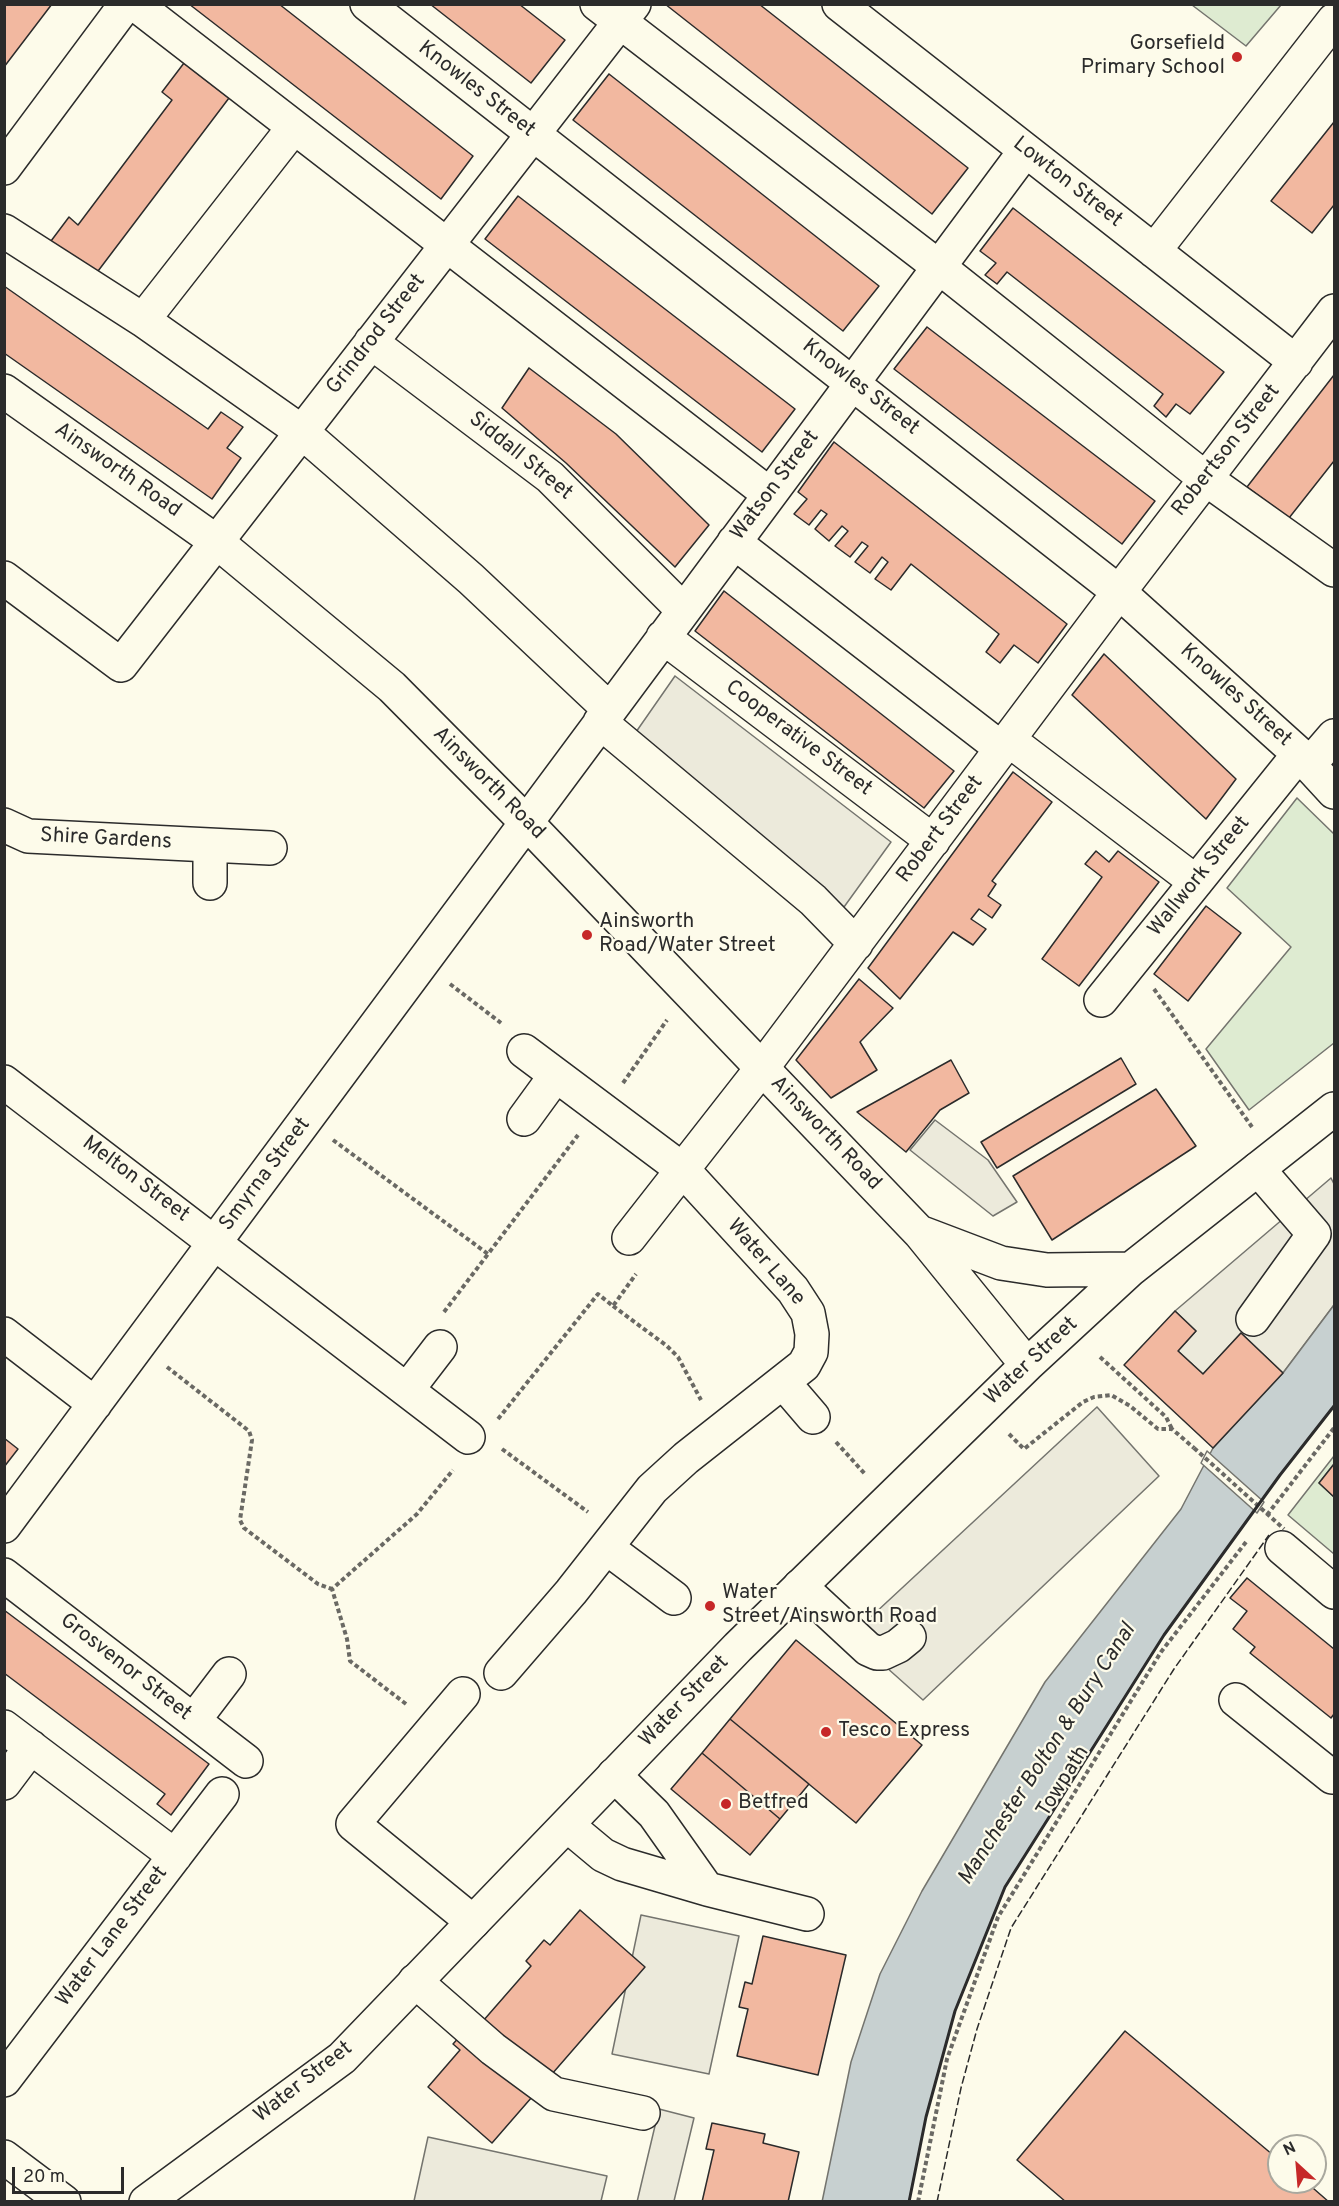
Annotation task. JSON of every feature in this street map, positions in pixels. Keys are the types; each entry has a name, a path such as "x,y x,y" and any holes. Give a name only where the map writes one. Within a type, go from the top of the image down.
{"street":[{"path":"4,168 126,4"},
{"path":"135,4 769,494"},
{"name":"Knowles Street","path":"368,4 1119,592 1304,759 1335,792"},
{"name":"Lowton Street","path":"839,4 1296,362"},
{"path":"617,11 1206,479 1335,570"},
{"name":"Grindrod Street","path":"4,578 120,666 532,134 617,11"},
{"path":"1154,251 1335,20"},
{"path":"143,320 294,127"},
{"name":"Watson Street","path":"526,822 1025,151"},
{"path":"4,231 143,320 302,432 471,579 605,716 813,900 856,944"},
{"name":"Robertson Street","path":"1119,592 1335,311"},
{"name":"Siddall Street","path":"371,342 550,477 683,610"},
{"name":"Ainsworth Road","path":"4,392 217,542 392,687 526,822 920,1233 1027,1365"},
{"path":"734,542 1196,882"},
{"name":"Robert Street","path":"762,1068 1119,592"},
{"name":"Cooperative Street","path":"663,637 933,841"},
{"name":"Wallwork Street","path":"1101,1000 1196,882 1304,759 1335,736"},
{"name":"Smyrna Street","path":"4,1526 526,822"},
{"name":"Shire Gardens","path":"4,825 28,836 270,848"},
{"path":"210,845 210,883"},
{"name":"Water Lane","path":"501,1673 572,1592 652,1489 686,1458 804,1365 812,1352 812,1334 808,1313 793,1290 683,1170 524,1051"},
{"path":"629,1239 762,1068"},
{"path":"524,1119 556,1075"},
{"name":"Melton Street","path":"4,1082 407,1390 476,1436"},
{"name":"Water Street","path":"147,2202 342,2058 738,1647 1027,1365 1131,1269 1335,1109"},
{"path":"1253,1318 1314,1234 1265,1163"},
{"name":"Ainsworth Road","path":"920,1233 1001,1263 1047,1270 1131,1269"},
{"path":"4,1334 95,1404"},
{"path":"407,1390 440,1347"},
{"path":"783,1382 813,1417"},
{"path":"1283,1539 1335,1592"},
{"path":"612,1541 674,1598"},
{"name":"Grosvenor Street","path":"4,1575 246,1761"},
{"path":"800,1586 868,1649 884,1653 909,1637"},
{"path":"194,1720 229,1674"},
{"path":"463,1694 353,1824 473,1922"},
{"path":"1236,1700 1332,1777 1335,1774"},
{"path":"4,1727 175,1856"},
{"path":"4,1783 31,1747"},
{"path":"614,1775 654,1814 707,1889"},
{"name":"Water Lane Street","path":"4,2080 222,1794"},
{"path":"567,1825 603,1855 622,1864 707,1889 807,1914"},
{"path":"415,1981 493,2049 554,2094 644,2113"},
{"path":"4,2157 64,2202"}],"path":[{"path":"423,963 516,1035 524,1051"},
{"path":"1127,968 1154,989 1265,1163"},
{"path":"440,1347 433,1326 602,1109 688,991"},
{"path":"306,1120 488,1254"},
{"path":"613,1306 650,1255 629,1239"},
{"path":"332,1589 417,1514 468,1451 476,1436 597,1294 667,1346 678,1357 718,1433"},
{"path":"139,1345 249,1431 252,1440 240,1520 244,1528 318,1584 332,1589"},
{"path":"1100,1357 1166,1417 1172,1429 1194,1448 1283,1539"},
{"path":"982,1409 1024,1449 1083,1402 1103,1395 1119,1398 1158,1429 1172,1429"},
{"path":"813,1417 889,1500"},
{"path":"1262,1521 1335,1428"},
{"path":"476,1436 612,1541"},
{"name":"Towpath","path":"918,2202 947,2059 998,1917 1161,1652 1248,1540"},
{"path":"332,1589 348,1639 350,1661 433,1729"}],"green space":[{"path":"1192,5 1281,5 1246,46"},
{"path":"1297,798 1334,834 1334,1043 1249,1110 1206,1049 1291,947 1227,888"},
{"path":"1334,1456 1334,1464 1319,1483 1334,1497 1334,1554 1288,1515"}],"shaded area":[{"path":"675,676 891,842 844,907 636,732"},
{"path":"935,1120 988,1160 1017,1202 993,1216 910,1150"},
{"path":"1331,1178 1334,1184 1334,1305 1283,1373 1241,1333 1203,1374 1178,1351 1196,1331 1175,1311"},
{"path":"1097,1407 1159,1476 923,1700 877,1659 846,1640"},
{"path":"641,1915 739,1936 709,2074 612,2054"},
{"path":"659,2109 694,2118 674,2201 637,2202"},
{"path":"428,2137 607,2176 601,2201 414,2201"}],"water":[{"name":"Manchester Bolton & Bury Canal","path":"1334,1305 1334,1406 1280,1475 1164,1635 1005,1887 955,2011 926,2117 909,2201 822,2202 851,2062 880,1974 922,1891 1045,1682 1181,1509 1213,1448 1283,1373"}],"pier":[{"path":"1207,1451 1264,1502 1257,1513 1201,1463"}],"building":[{"path":"4,4 52,4 4,67"},
{"path":"189,4 279,4 473,156 441,199"},
{"path":"430,4 519,4 565,40 531,83"},
{"path":"665,4 759,4 968,168 932,214"},
{"path":"184,63 229,98 92,279 48,245 69,217 78,225 172,100 162,92"},
{"path":"609,74 879,286 843,331 573,120"},
{"path":"1334,122 1334,205 1312,233 1271,201"},
{"path":"518,196 795,409 762,452 485,239"},
{"path":"1013,208 1224,372 1190,414 1176,404 1166,417 1154,406 1163,394 1007,272 997,284 985,275 996,263 980,251"},
{"path":"4,286 208,429 221,412 243,427 227,448 241,458 212,499 4,353"},
{"path":"927,327 1155,501 1122,544 894,369"},
{"path":"529,368 616,434 709,525 675,567 566,463 502,408"},
{"path":"1334,375 1334,461 1289,518 1247,487"},
{"path":"834,442 1067,624 1038,663 1014,645 1000,663 986,652 999,634 911,564 891,590 875,579 888,562 882,557 870,573 855,562 868,546 862,542 850,557 835,546 848,531 842,526 829,541 815,529 827,514 821,510 809,525 794,514 807,499 798,492"},
{"path":"724,591 954,771 924,808 695,631"},
{"path":"1104,654 1236,779 1206,819 1072,695"},
{"path":"1013,772 1052,802 992,881 996,884 988,896 1001,905 992,918 979,909 971,919 986,929 973,945 953,932 900,999 868,968"},
{"path":"1096,851 1109,862 1118,851 1159,882 1079,986 1042,959 1102,877 1085,864"},
{"path":"1206,906 1241,933 1188,1001 1154,974"},
{"path":"859,979 893,1008 860,1042 877,1070 831,1098 796,1060"},
{"path":"1121,1058 1136,1084 997,1168 981,1142"},
{"path":"951,1060 969,1093 940,1110 906,1152 857,1112"},
{"path":"1156,1089 1196,1146 1052,1240 1013,1176"},
{"path":"1175,1311 1196,1331 1178,1351 1203,1374 1241,1333 1283,1373 1213,1448 1124,1365"},
{"path":"4,1438 18,1449 4,1467"},
{"path":"1334,1464 1334,1497 1319,1483"},
{"path":"1247,1578 1334,1649 1334,1714 1331,1718 1250,1653 1255,1647 1233,1629 1247,1611 1230,1598"},
{"path":"4,1610 209,1764 171,1815 157,1804 165,1794 4,1673"},
{"name":"Tesco Express","path":"796,1640 922,1745 856,1823 730,1719"},
{"path":"730,1719 809,1784 780,1819 702,1753"},
{"name":"Betfred","path":"702,1753 780,1819 750,1855 671,1789"},
{"path":"580,1910 645,1967 492,2143 428,2087 460,2050 453,2044 471,2024 476,2029 531,1966 526,1961 544,1940 550,1945"},
{"path":"763,1936 846,1955 818,2075 737,2056 748,2009 739,2007 745,1982 752,1984"},
{"path":"1125,2031 1267,2150 1267,2194 1320,2194 1329,2202 1066,2202 1017,2160"},
{"path":"712,2123 765,2134 763,2143 799,2152 788,2202 702,2202 714,2150 706,2149"}],"fence":[{"path":"937,2202 961,2088 977,2029 1011,1928 1174,1669 1269,1535"}],"wall":[{"path":"909,2202 926,2117 955,2011 1005,1887 1164,1635 1280,1475 1334,1406"}],"place":[{"name":"Gorsefield Primary School","path":"1237,57"},
{"name":"Ainsworth Road/Water Street","path":"587,935"},
{"name":"Water Street/Ainsworth Road","path":"710,1606"},
{"name":"Tesco Express","path":"826,1732"},
{"name":"Betfred","path":"726,1804"}]}
